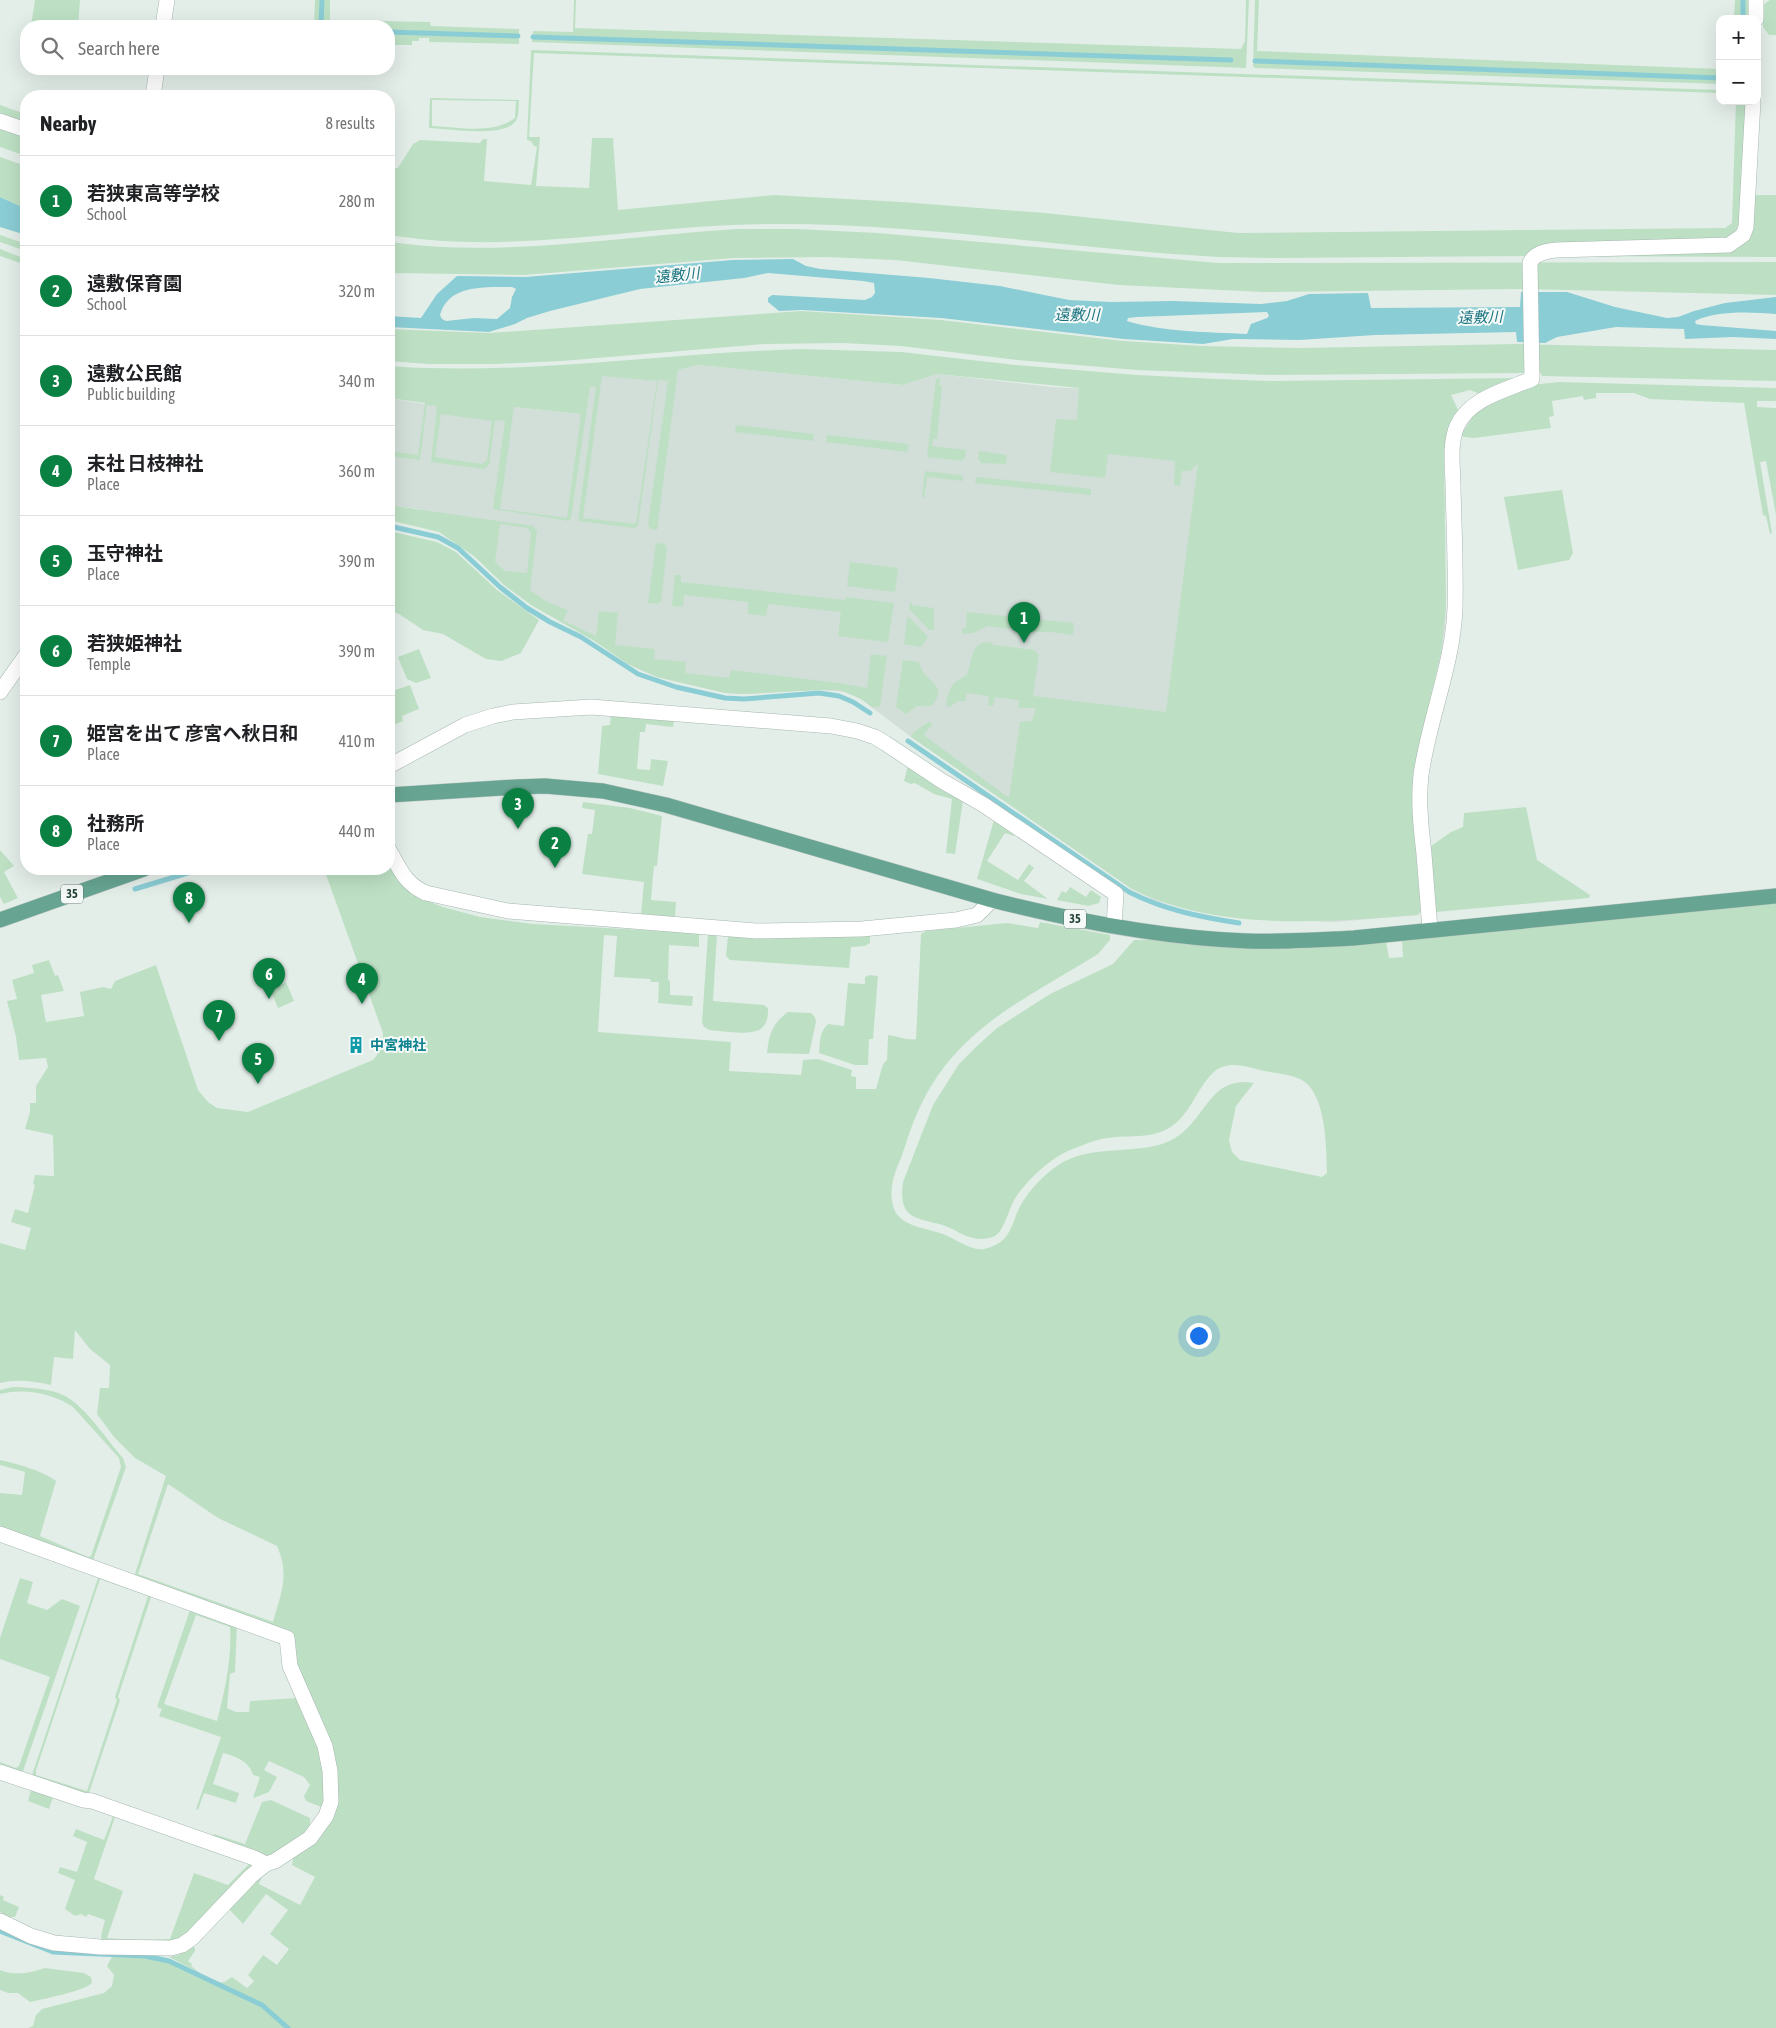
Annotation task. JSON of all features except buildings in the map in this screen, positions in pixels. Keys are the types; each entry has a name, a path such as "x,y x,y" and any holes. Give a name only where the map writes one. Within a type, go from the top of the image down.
{"main road":[{"name":"35","path":"395,795 516,787 554,787 603,791 666,805 992,900 1054,915 1114,926 1247,941 1321,940 1776,896"},
{"name":"35","path":"0,920 127,875"}],"street":[{"path":"164,20 167,0"},
{"path":"1756,0 1756,15"},
{"path":"154,90 156,75"},
{"path":"1430,930 1420,817 1421,775 1454,630 1454,437 1460,421 1478,403 1532,379 1530,264 1532,259 1538,254 1556,250 1702,247 1734,244 1743,235 1747,216 1753,105"},
{"path":"0,121 20,128"},
{"path":"0,692 20,664"},
{"path":"395,763 452,730 478,720 513,712 552,709 612,708 831,726 857,731 880,740 942,781 984,804 1116,894 1114,926"},
{"path":"395,860 406,879 414,887 426,892 508,911 756,931 862,929 956,920 977,915 992,900"},
{"path":"0,1534 287,1638 290,1666 324,1746 330,1771 332,1792 332,1802 326,1816 310,1838 275,1861 266,1864 192,1938 182,1945 171,1948 100,1947 54,1943 31,1936 0,1921"},
{"path":"0,1772 83,1800 92,1801 254,1858 266,1864"}],"shaded area":[{"path":"698,365 903,385 937,374 1052,387 1192,395 1451,424 1444,449 1443,466 1445,629 1413,772 1412,810 1421,910 1418,915 1334,922 1239,918 1194,911 1154,900 1132,889 911,737 861,699 846,692 819,690 743,694 725,693 657,677 640,670 626,663 596,636 563,620 420,509 395,506 395,399 437,406 514,407 581,414 590,386 602,375 657,381 678,370"}],"green space":[{"path":"35,0 80,0 78,20 32,20"},
{"path":"315,0 330,0 330,20 314,20"},
{"path":"574,0 576,0 575,28 1241,49 1245,41 1246,0 1249,0 1246,68 532,42 533,31 573,32"},
{"path":"1255,0 1259,0 1257,51 1716,69 1716,84 1255,68 1253,66"},
{"path":"1735,0 1750,0 1750,15 1734,15"},
{"path":"1770,0 1776,0 1776,35 1769,35 1763,27 1763,5"},
{"path":"395,21 430,22 431,26 519,29 519,44 429,42 429,38 419,38 419,41 412,41 412,45 395,45"},
{"path":"531,50 1716,90 1716,93 534,53 529,137 540,137 536,186 589,188 592,138 613,138 618,210 774,195 1045,213 1238,233 1725,228 1732,223 1736,105 1747,105 1744,216 1733,240 1525,256 1275,258 1163,253 940,232 828,225 724,225 533,241 437,241 395,236 395,168 398,168 413,144 420,140 480,143 483,139 487,139 484,181 531,185 537,147 527,140"},
{"path":"430,98 519,100 516,121 498,130 474,131 429,128","holes":["432,100 516,101 515,118 496,127 475,129 432,126"]},
{"path":"0,105 20,112 20,121 0,114"},
{"path":"0,127 20,134 20,154 0,147"},
{"path":"0,157 20,164 20,206 0,197"},
{"path":"1753,195 1776,195 1776,257 1547,256 1730,248"},
{"path":"737,229 796,229 878,233 1218,263 1776,262 1776,295 1521,289 1263,292 1119,285 895,260 826,257 733,258 524,275 395,273 395,243 476,248 520,247"},
{"path":"0,235 20,242 20,249 0,242"},
{"path":"0,249 20,257 20,263 0,256"},
{"path":"802,311 941,320 1123,341 1203,346 1300,348 1517,344 1776,350 1776,381 1542,376 1540,372 1270,375 1137,370 1017,360 901,346 843,343 765,344 562,361 496,364 428,364 395,361 395,329 489,333"},
{"path":"802,349 901,352 1016,365 1137,375 1217,379 1270,381 1518,378 1480,394 1470,390 1451,395 1460,414 1451,424 1444,449 1446,605 1441,653 1413,772 1412,810 1421,910 1418,915 1346,920 1272,921 1200,912 1166,903 1132,889 911,737 914,732 930,721 932,725 924,734 925,736 1009,798 1020,722 1032,721 1036,708 1018,708 1019,700 995,697 993,706 988,705 989,696 967,693 965,701 958,701 950,707 946,705 952,686 967,675 975,649 978,645 990,642 994,645 1034,650 1039,655 1033,696 1166,712 1198,463 1190,471 1182,471 1180,486 1174,485 1175,461 1108,454 1105,478 1050,472 1056,419 1077,420 1079,388 937,374 903,385 698,365 678,370 657,530 650,529 648,524 668,381 658,380 638,526 634,528 578,521 596,387 590,387 571,518 569,521 493,509 505,421 495,420 489,465 484,469 431,462 437,406 427,405 420,460 395,457 395,452 418,455 425,403 395,399 395,366 492,368","holes":["602,376 657,381 636,524 583,518","514,407 581,414 567,518 500,509","441,414 492,421 487,460 482,464 435,457"]},
{"path":"940,378 939,385 942,386 937,439 933,439 932,446 966,450 965,459 963,458 962,461 927,457 936,379"},
{"path":"1560,382 1776,388 1776,401 1757,401 1757,407 1776,408 1776,515 1766,461 1760,462 1772,533 1770,534 1766,516 1763,515 1744,403 1650,399 1634,393 1596,393 1596,398 1584,400 1583,396 1552,401 1554,416 1549,417 1551,428 1474,438 1461,435 1476,412 1486,405 1530,385"},
{"path":"736,425 814,434 813,441 735,432"},
{"path":"827,435 909,444 907,452 826,442"},
{"path":"979,451 1007,455 1006,464 980,463 978,459"},
{"path":"925,471 961,475 963,481 927,477 924,498 922,497"},
{"path":"978,477 1091,489 1091,495 975,483"},
{"path":"1562,490 1573,553 1569,560 1518,570 1504,497"},
{"path":"395,506 533,526 537,531 530,590 547,602 568,610 563,620 596,636 599,611 618,613 615,645 655,649 654,659 686,662 685,673 729,678 731,670 867,688 871,654 887,656 880,706 873,708 861,699 840,690 725,693 657,677 626,663 596,642 531,605 504,585 475,557 439,532 395,521","holes":["500,524 528,528 531,533 527,573 505,571 495,562"]},
{"path":"395,532 437,542 456,552 497,590 539,620 521,653 501,661 486,659 443,634 423,630 395,612"},
{"path":"656,543 665,544 667,549 661,602 657,604 648,603"},
{"path":"850,562 898,568 895,592 847,586"},
{"path":"675,575 681,575 681,582 845,600 846,597 894,603 888,642 838,636 841,612 768,604 766,616 748,614 748,602 684,595 683,606 674,607 672,604"},
{"path":"910,602 912,605 934,608 934,630 929,630 909,609"},
{"path":"967,612 1074,623 1073,635 1030,632 988,626 973,633 962,634 962,628 966,628"},
{"path":"909,617 928,637 921,647 904,644 907,618"},
{"path":"419,649 431,678 416,683 407,679 398,657"},
{"path":"903,660 919,662 926,675 937,688 937,698 932,706 917,706 906,714 896,707"},
{"path":"410,685 419,709 402,716 403,721 395,724 395,690"},
{"path":"611,713 674,719 673,727 646,724 645,732 640,732 637,769 650,770 651,759 668,761 663,786 598,774 602,726 610,725"},
{"path":"908,766 943,791 963,801 955,854 946,853 952,799 934,794 915,783 911,784 904,781"},
{"path":"583,802 630,808 662,816 657,866 654,866 651,900 676,902 675,917 641,914 644,882 582,874 588,834 592,834 595,810 582,808"},
{"path":"1526,807 1537,860 1590,895 1589,898 1436,912 1431,846 1451,832 1463,827 1464,813"},
{"path":"994,820 1016,834 1014,836 1005,833 987,861 1018,880 1029,864 1034,868 1024,881 1048,899 1021,894 977,879"},
{"path":"0,850 14,866 4,872 18,898 4,904 0,897"},
{"path":"395,871 412,895 443,907 480,917 533,924 699,933 699,947 669,945 668,980 670,981 670,995 693,996 692,1006 658,1003 659,982 651,982 650,979 614,977 617,936 604,935 598,1032 731,1042 729,1071 801,1075 803,1060 818,1059 852,1070 851,1076 856,1077 856,1089 876,1089 883,1064 887,1060 888,1035 916,1039 921,934 926,931 1007,923 1038,928 1040,922 1110,935 1110,940 1098,954 1000,1014 978,1032 958,1051 940,1073 917,1113 892,1184 895,1211 901,1219 910,1224 945,1235 967,1246 984,1249 1003,1240 1029,1193 1042,1178 1057,1166 1071,1158 1086,1154 1148,1147 1162,1144 1175,1138 1186,1130 1218,1092 1227,1086 1239,1082 1254,1083 1236,1106 1229,1140 1232,1152 1240,1160 1322,1177 1327,1173 1323,1122 1320,1108 1309,1086 1300,1079 1291,1076 1232,1065 1221,1067 1209,1077 1183,1116 1169,1128 1143,1136 1116,1137 1095,1141 1055,1158 1040,1170 1021,1190 1013,1201 1002,1229 995,1236 976,1239 945,1226 917,1218 908,1212 903,1202 903,1182 933,1105 959,1064 997,1028 1050,994 1113,964 1134,940 1386,941 1389,958 1403,957 1402,940 1776,902 1776,2028 28,2028 33,2026 36,2015 42,2009 104,1993 112,1986 114,1975 107,1966 113,1955 154,1957 167,1960 216,1983 224,1982 232,1977 247,1988 254,1981 248,1975 263,1955 277,1965 289,1949 270,1934 288,1910 266,1894 243,1924 228,1908 263,1874 259,1884 300,1905 315,1877 292,1865 293,1858 334,1800 293,1663 289,1630 277,1629 134,1577 166,1476 135,1458 114,1437 97,1414 100,1388 109,1388 110,1365 90,1349 75,1330 73,1359 54,1357 51,1385 25,1381 0,1383 0,1243 25,1250 31,1228 11,1222 15,1209 28,1213 35,1185 33,1184 35,1175 54,1176 53,1135 25,1129 30,1112 30,1103 36,1103 36,1086 48,1067 46,1058 19,1060 16,1037 7,1001 17,999 12,980 34,973 32,965 49,960 55,976 58,975 64,991 41,995 46,1022 84,1016 80,992 103,987 111,989 115,981 156,965 198,1090 208,1102 217,1108 248,1112 373,1060 380,1050 383,1033 326,875 395,875","holes":["168,1484 218,1518 277,1546 284,1575 273,1622 138,1574"]},
{"path":"1070,887 1086,897 1091,890 1101,897 1099,903 1088,906 1057,900 1062,891 1066,893"},
{"path":"708,934 717,934 713,1001 764,1005 768,1008 767,1018 765,1025 759,1030 738,1033 709,1030 704,1027 702,1023"},
{"path":"870,935 870,943 865,946 851,947 849,968 730,960 726,956 728,936"},
{"path":"870,975 878,976 873,1039 869,1039 868,1065 855,1065 819,1053 820,1038 825,1027 828,1024 844,1026 848,983 865,984 865,977"},
{"path":"286,982 294,1001 278,1008 270,989 274,987 275,989"},
{"path":"788,1012 811,1013 815,1017 816,1022 809,1054 767,1053 772,1030"},
{"path":"13,1387 48,1390 67,1397 83,1410 123,1458 126,1467 93,1560 0,1527 0,1493 22,1495 25,1472 0,1465 0,1460 36,1471 56,1481 40,1536 88,1557 91,1556 121,1467 119,1458 73,1407 56,1398 38,1393 9,1392 0,1394 0,1390"},
{"path":"99,1575 152,1594 89,1793 84,1795 32,1778","holes":["100,1579 148,1596 87,1791 36,1775 36,1770"]},
{"path":"20,1578 33,1582 27,1603 47,1610 62,1599 80,1606 23,1771 18,1774 0,1767 0,1762 16,1768 19,1766 50,1677 0,1659 0,1638"},
{"path":"191,1607 237,1624 235,1672 230,1674 227,1708 236,1712 249,1712 250,1701 298,1698 310,1723 326,1772 324,1808 306,1801 304,1796 310,1785 304,1777 269,1761 264,1770 277,1777 269,1792 253,1798 260,1777 253,1775 249,1766 241,1760 223,1753 213,1784 239,1793 236,1803 204,1793 198,1810 196,1809 221,1737 159,1716 162,1709 157,1707","holes":["196,1615 230,1627 229,1663 217,1721 164,1704"]},
{"path":"32,1786 54,1794 49,1809 28,1801"},
{"path":"271,1800 310,1818 310,1826 304,1834 266,1858 213,1837 214,1834 245,1844 262,1802"},
{"path":"114,1814 197,1844 115,1817 94,1879 123,1891 107,1938 137,1940 170,1939 194,1873 228,1885 249,1864 209,1849 255,1865 192,1931 173,1942 102,1941 101,1936 105,1920 88,1914 86,1917 81,1914 75,1916 65,1909 75,1880 58,1873 60,1867 77,1872 87,1842 73,1836 76,1829 104,1840"},
{"path":"0,1895 4,1897 3,1900 19,1907 15,1917 8,1917 0,1912"},
{"path":"192,1945 195,1951 188,1961 200,1973 169,1957 178,1955"},
{"path":"45,1968 84,1973 91,1977 92,1983 73,1992 30,2002 18,1993 8,1993 0,1990 0,1970 22,1973"}],"water":[{"path":"0,197 20,206 20,233 0,227"},
{"name":"遠敷川","path":"793,259 806,266 820,269 1000,286 1069,300 1261,304 1287,301 1309,294 1368,293 1371,308 1520,307 1521,292 1567,292 1615,307 1667,318 1678,317 1725,303 1776,297 1776,314 1724,313 1695,321 1696,324 1701,325 1776,331 1776,339 1733,337 1685,339 1684,329 1616,327 1557,337 1545,343 1517,342 1516,332 1375,335 1299,340 1233,339 1203,344 1124,339 941,318 802,310 779,311 768,302 768,298 772,295 865,300 872,297 875,293 874,283 768,273 744,278 640,289 550,311 489,332 395,327 395,316 421,318 437,294 457,276 525,277 733,260","holes":["512,287 516,289 510,308 497,319 474,318 446,321 440,315 448,301 460,292 475,288","1267,312 1269,316 1251,324 1247,334 1171,329 1127,321 1128,318 1137,317"]}],"waterway":[{"path":"321,20 322,0"},
{"path":"1743,0 1743,15"},
{"path":"395,32 518,36"},
{"path":"533,37 1231,60"},
{"path":"1255,61 1716,78"},
{"path":"395,527 438,537 458,548 500,587 527,608 581,637 638,674 676,687 725,698 744,699 819,693 839,696 870,713"},
{"path":"908,741 1129,892 1156,904 1183,912 1239,923"},
{"path":"135,889 181,875"},
{"path":"0,1931 53,1952 145,1956 169,1961 262,2005 288,2028"}],"place":[{"name":"若狭東高等学校","path":"1024,643"},
{"name":"遠敷公民館","path":"518,829"},
{"name":"遠敷保育園","path":"555,868"},
{"name":"社務所","path":"189,923"},
{"name":"若狭姫神社","path":"269,999"},
{"name":"末社 日枝神社","path":"362,1004"},
{"name":"姫宮を出て 彦宮へ秋日和","path":"219,1041"},
{"name":"中宮神社","path":"356,1045"},
{"name":"玉守神社","path":"258,1084"}]}
